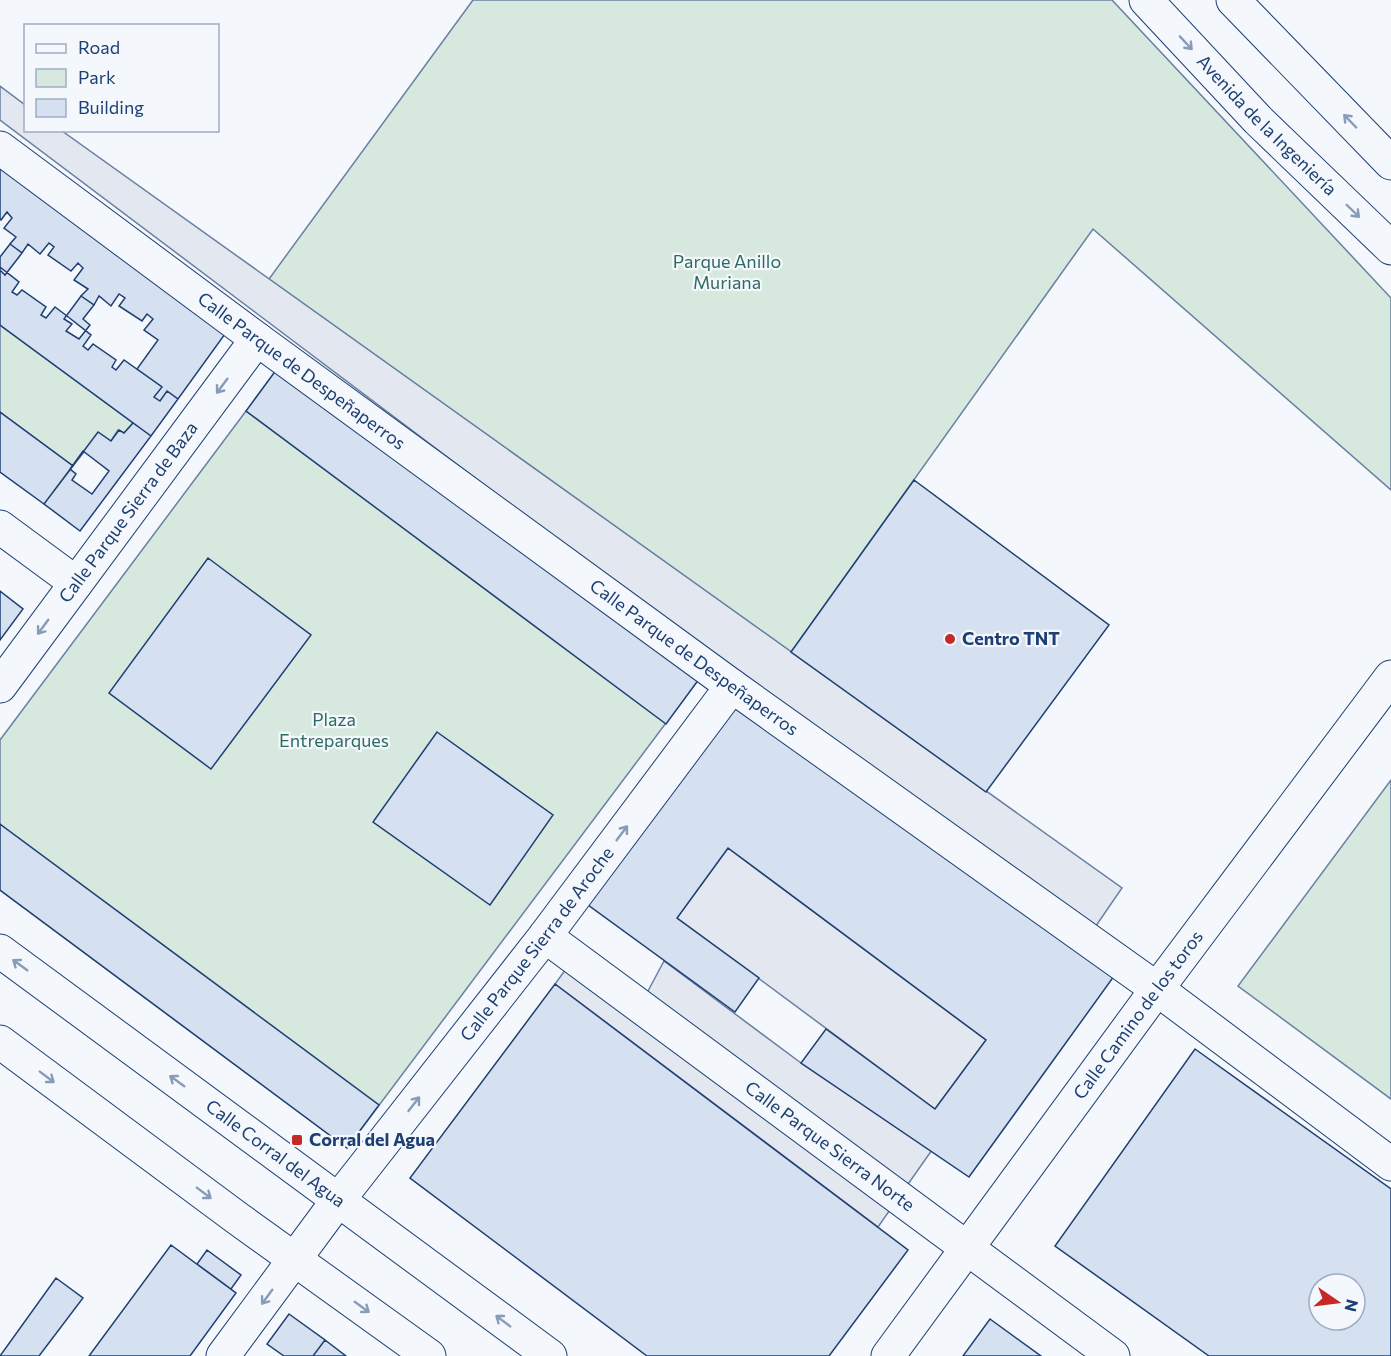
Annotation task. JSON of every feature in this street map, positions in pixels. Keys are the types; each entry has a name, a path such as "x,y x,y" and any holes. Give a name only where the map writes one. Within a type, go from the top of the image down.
{"street":[{"name":"Avenida de la Ingeniería","path":"1146,0 1258,120 1391,248"},
{"path":"1233,0 1391,163"},
{"name":"Calle Parque de Despeñaperros","path":"0,148 732,686 1157,989 1391,1164"},
{"name":"Calle Parque Sierra de Baza","path":"0,686 257,339"},
{"path":"0,527 76,583"},
{"name":"Calle Camino de los toros","path":"888,1356 1157,989 1391,677"},
{"name":"Calle Parque Sierra de Aroche","path":"224,1356 339,1199 545,936 732,686"},
{"name":"Calle Parque Sierra Norte","path":"545,936 1113,1356"},
{"name":"Calle Corral del Agua","path":"0,951 550,1356"},
{"path":"0,1042 237,1218 296,1258 429,1356"}],"green space":[{"name":"Parque Anillo Muriana","path":"473,0 1112,0 1391,298 1391,490 1093,229 791,652 269,279"},
{"path":"0,325 133,423 124,433 118,430 111,441 99,433 73,466 0,412"},
{"name":"Plaza Entreparques","path":"246,411 702,675 347,1148 0,890 0,740"},
{"path":"1391,780 1391,1099 1238,986"}],"shaded area":[{"path":"0,86 24,104 24,132 63,132 1122,888 1087,939 0,120"},
{"path":"728,848 986,1040 935,1109 677,918"},
{"path":"574,958 640,1006 664,961 801,1063 932,1150 878,1227 555,984"}],"building":[{"path":"0,168 225,334 178,399 167,391 160,401 154,397 162,387 137,369 158,340 144,330 153,319 147,314 142,321 119,306 125,298 119,294 111,306 99,296 94,305 81,296 88,289 74,280 83,268 78,263 71,271 48,255 54,247 49,243 40,254 28,244 22,253 10,244 16,237 4,228 12,218 7,212 0,219"},
{"path":"10,244 22,253 5,275 0,270 0,257"},
{"path":"0,267 19,282 12,292 17,295 22,290 46,307 41,315 46,318 55,307 91,335 83,346 88,350 93,344 116,360 112,367 116,370 124,360 162,387 154,397 160,401 167,391 178,399 151,436 0,325"},
{"path":"81,296 94,305 83,319 90,325 79,339 66,331 72,324 64,319"},
{"path":"282,362 702,675 666,724 246,411"},
{"path":"0,412 73,466 44,504 0,472"},
{"path":"133,423 151,436 80,531 44,504 98,432 111,441 119,430 124,433"},
{"path":"83,451 109,471 92,494 72,480 76,474 70,469"},
{"name":"Centro TNT","path":"914,480 1109,625 986,792 791,652"},
{"path":"208,558 311,635 211,769 109,693"},
{"path":"0,591 23,609 0,640"},
{"path":"735,693 1117,972 969,1177 801,1063 826,1029 935,1109 986,1040 728,848 677,918 759,978 735,1012 584,902"},
{"path":"437,732 553,815 490,905 373,822"},
{"path":"0,824 379,1105 347,1148 0,890"},
{"path":"555,984 908,1250 829,1356 647,1356 410,1178"},
{"path":"1195,1049 1391,1189 1391,1356 1209,1356 1055,1246"},
{"path":"171,1245 236,1293 190,1356 89,1356"},
{"path":"207,1250 241,1275 231,1289 197,1264"},
{"path":"56,1278 83,1298 39,1356 0,1356"},
{"path":"289,1314 325,1340 313,1356 284,1356 267,1344"},
{"path":"990,1319 1041,1356 963,1356"},
{"path":"325,1340 346,1356 313,1356"}],"place":[{"name":"Centro TNT","path":"950,639"},
{"name":"Corral del Agua","path":"297,1140"}]}
